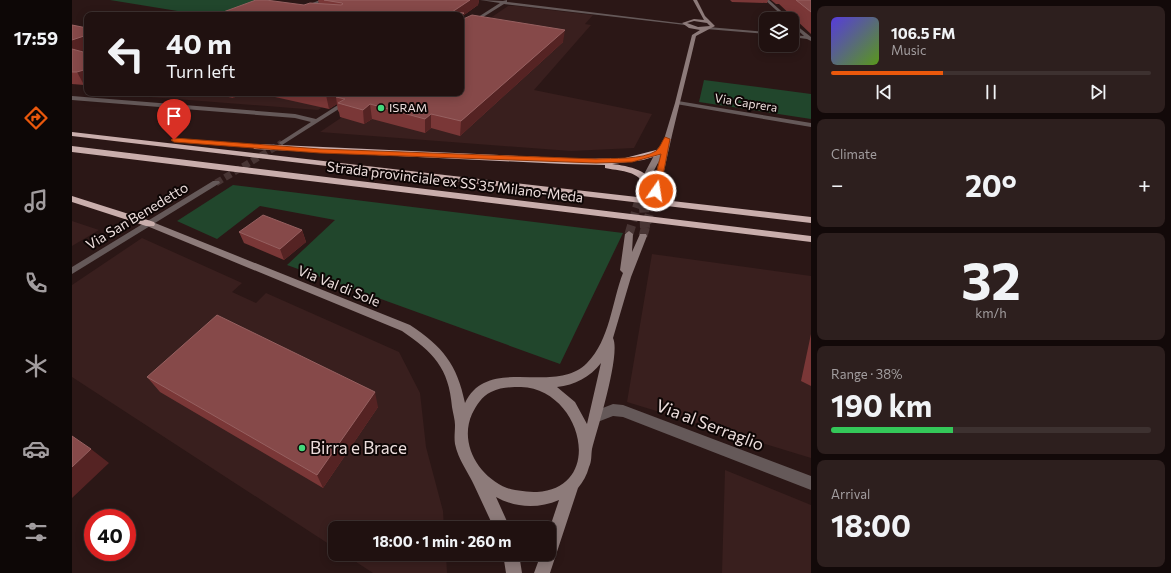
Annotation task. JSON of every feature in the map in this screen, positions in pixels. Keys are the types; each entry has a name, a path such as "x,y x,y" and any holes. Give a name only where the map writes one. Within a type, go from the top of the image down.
{"highway":[{"name":"Strada provinciale ex SS 35 Milano-Meda","path":"72,134 811,220"},
{"path":"133,142 158,139 320,151 583,161 632,160 660,152"},
{"name":"Strada provinciale ex SS 35 Milano-Meda","path":"72,149 811,239"},
{"path":"583,161 623,168 636,173 646,178 649,184 649,190"},
{"path":"72,199 150,224"}],"street":[{"path":"300,9 323,0"},
{"path":"482,0 506,1 655,21 687,23 759,32"},
{"path":"695,0 708,26"},
{"path":"767,0 780,12"},
{"path":"464,28 506,1"},
{"path":"293,8 307,10"},
{"path":"687,23 701,10"},
{"path":"687,23 708,26"},
{"path":"649,190 678,103 694,35 687,23"},
{"path":"694,35 708,26"},
{"path":"799,29 810,39"},
{"path":"799,37 810,39"},
{"path":"282,143 356,96"},
{"path":"72,98 295,116 317,121"},
{"name":"Via Caprera","path":"678,103 811,125"},
{"path":"646,178 667,139"},
{"name":"Via San Benedetto","path":"72,271 216,184"},
{"name":"Via Val di Sole","path":"150,224 406,328 426,341 442,357 454,378 458,395 461,428"},
{"path":"624,282 629,234"},
{"path":"499,521 463,448 461,428 466,410 475,396 490,386 507,381 555,382 569,380 582,375 592,366 602,352 624,282 643,236"},
{"path":"556,532 572,484 583,467 606,372 609,333"},
{"path":"526,381 544,386 560,396 574,410 583,428 587,447"},
{"name":"Via al Serraglio","path":"595,417 613,410 623,411 811,483"},
{"path":"472,468 488,485 509,496 532,500 554,496 572,484"},
{"path":"511,561 514,573"},
{"path":"542,573 546,561"}],"shaded area":[{"path":"508,6 593,15 585,24 591,25 534,90 652,114 634,148 571,151 320,132 374,96 464,96 464,36"},
{"path":"137,96 340,96 318,110"},
{"path":"72,221 99,230 72,246"},
{"path":"142,238 242,283 232,292 256,303 266,293 399,352 420,393 426,447 443,511 444,521 328,521 328,543 72,377 72,285"},
{"path":"652,254 811,276 811,458 627,402"},
{"path":"725,470 811,505 811,573 722,573"},
{"path":"355,561 446,561 447,573 373,573"}],"green space":[{"path":"110,0 265,0 229,12 184,12"},
{"path":"704,80 811,94 811,119 699,102"},
{"path":"233,185 623,233 560,364 287,265 335,220 260,206 217,239 177,221"}],"building":[{"path":"256,0 304,5 310,3 341,5 343,4 342,3 324,0 470,0 452,12 223,12"},
{"path":"796,0 811,0 811,12"},
{"path":"472,15 565,30 461,121 431,114 425,119 370,104 363,110 338,103 345,99 336,97 338,96 464,96 464,19"},
{"path":"72,25 84,27 84,36 72,40"},
{"path":"72,49 84,52 84,70 72,72"},
{"path":"263,215 302,230 280,249 239,232"},
{"name":"Birra e Brace","path":"217,315 375,392 317,475 147,377"},
{"path":"72,436 91,449 72,467"}],"tunnel":[{"path":"216,183 282,143"},
{"path":"629,234 642,190"},
{"path":"645,228 644,206 649,190"},
{"path":"643,236 656,191"}],"place":[{"name":"ISRAM","path":"381,108"},
{"name":"Birra e Brace","path":"302,448"}],"route":[{"path":"174,140 320,151 622,161 650,156 660,152 667,139 656,191"}]}
